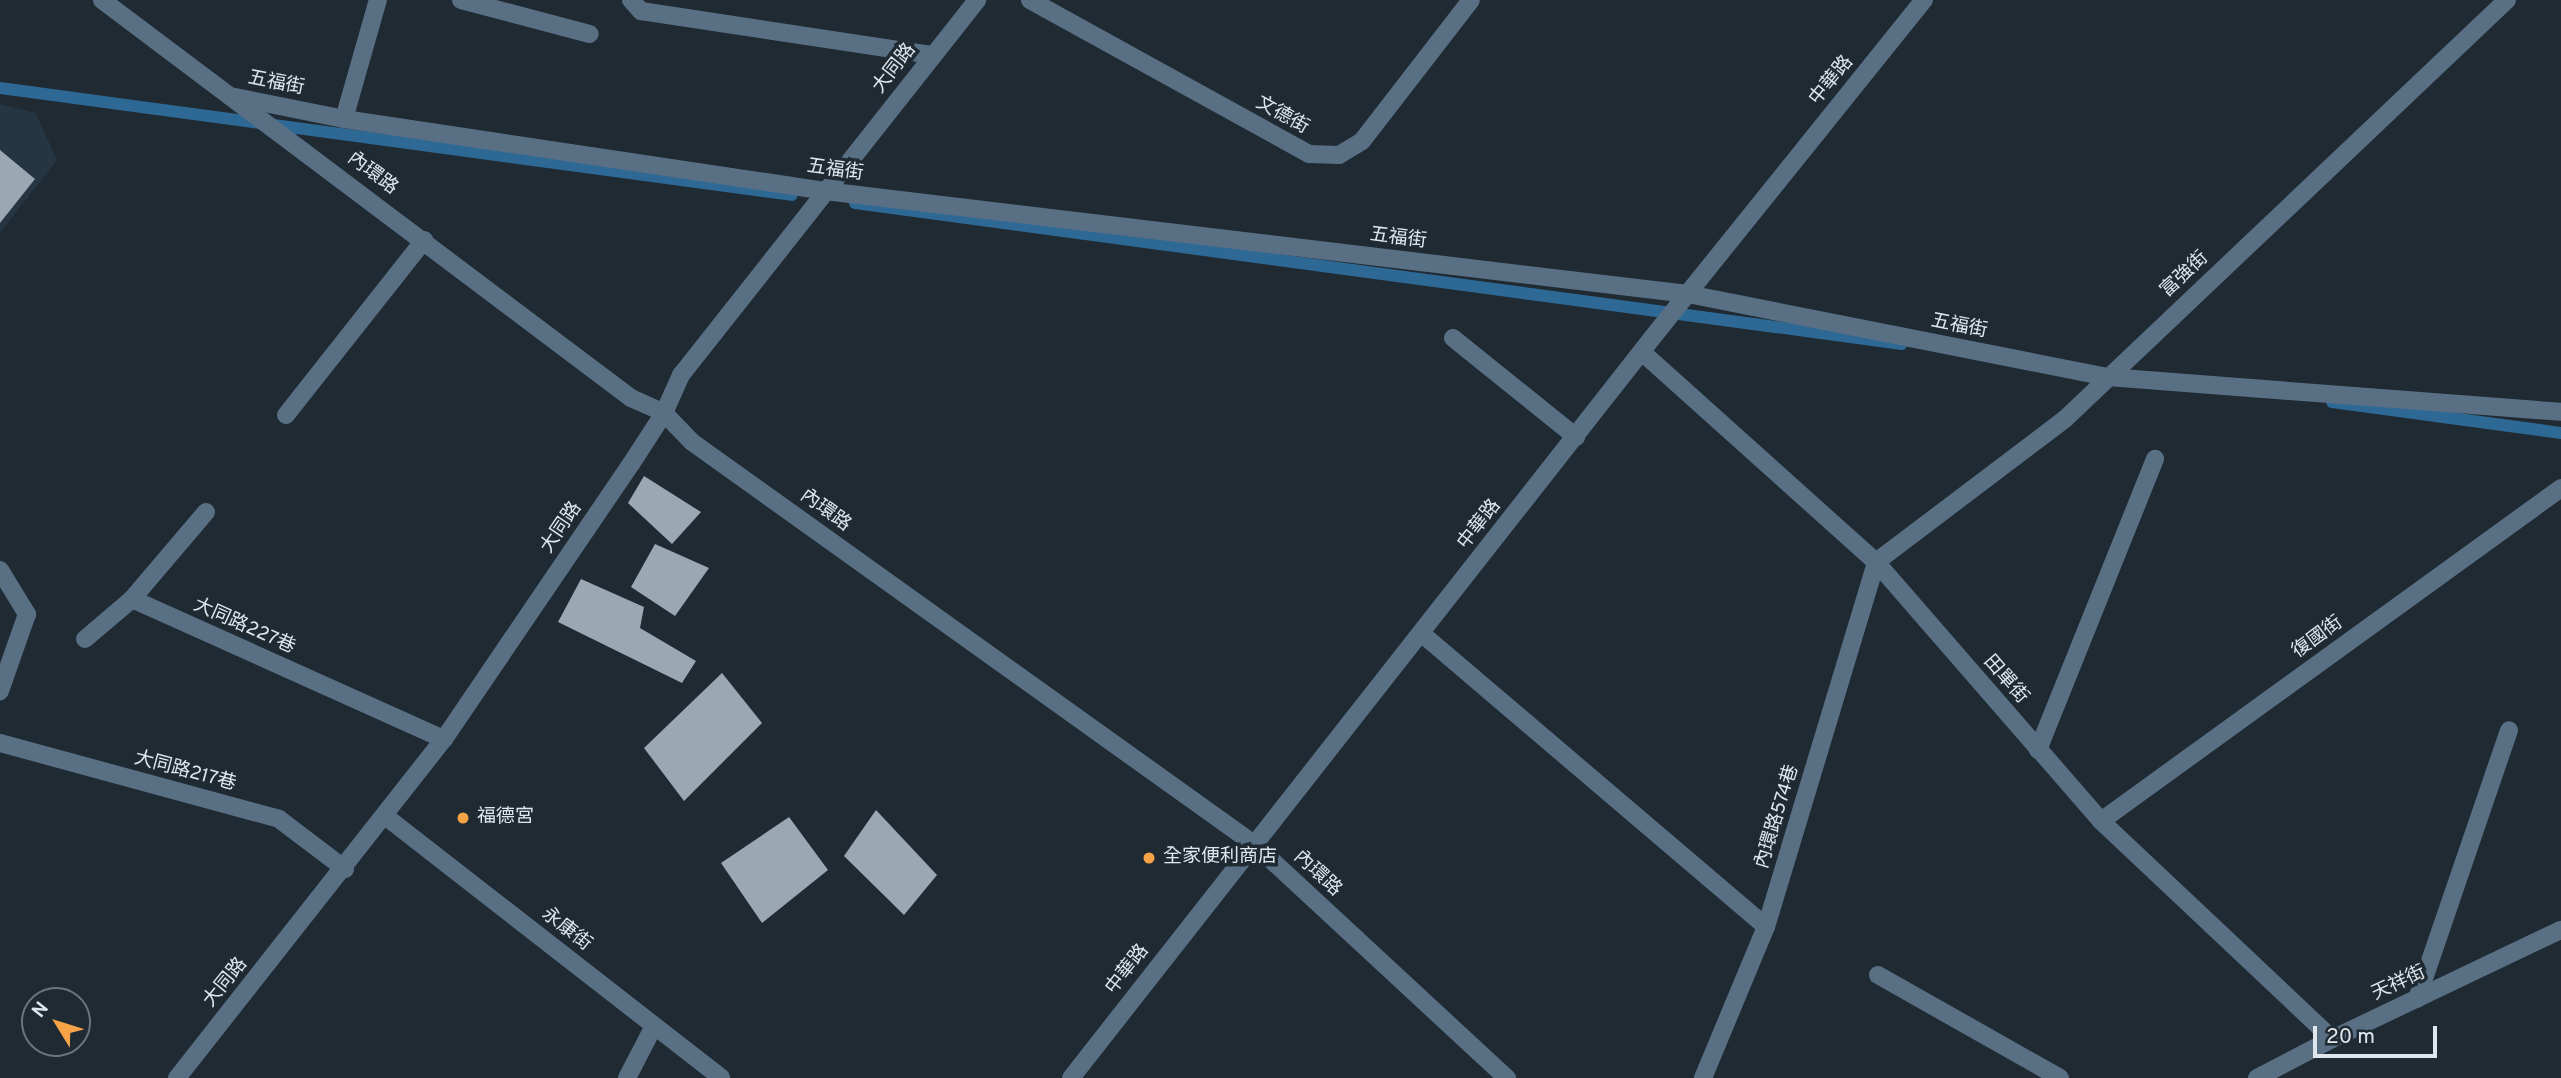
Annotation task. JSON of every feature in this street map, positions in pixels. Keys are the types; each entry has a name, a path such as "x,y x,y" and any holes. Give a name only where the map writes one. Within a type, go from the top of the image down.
{"street":[{"name":"內環路","path":"102,0 317,159 631,398 664,413 692,442 1254,844 1507,1078"},
{"path":"344,119 378,0"},
{"path":"461,0 590,34"},
{"path":"631,0 641,11 933,55"},
{"name":"大同路","path":"177,1078 345,869 444,739 664,413 681,375 977,0"},
{"name":"文德街","path":"1030,0 1308,154 1339,155 1362,141 1471,0"},
{"name":"中華路","path":"1071,1078 1682,301 1924,0"},
{"name":"富強街","path":"1876,562 2065,419 2507,0"},
{"name":"五福街","path":"230,96 344,119 820,198 1682,301 2103,382 2561,412"},
{"path":"286,415 424,240"},
{"path":"1453,338 1576,437"},
{"name":"田單街","path":"1648,345 1876,562 2101,821 2332,1038"},
{"path":"2038,750 2155,459"},
{"name":"復國街","path":"2101,821 2561,488"},
{"path":"85,639 132,599 206,512"},
{"name":"內環路574巷","path":"1703,1078 1766,927 1876,562"},
{"path":"0,570 27,614 0,691"},
{"name":"大同路227巷","path":"132,599 444,739"},
{"path":"1421,633 1766,927"},
{"path":"2417,999 2510,730"},
{"name":"大同路217巷","path":"0,743 279,819 345,869"},
{"name":"永康街","path":"385,816 721,1078"},
{"name":"天祥街","path":"2257,1078 2332,1038 2561,930"},
{"path":"1878,975 2060,1078"},
{"path":"627,1078 654,1026"}],"shaded area":[{"path":"0,104 36,113 57,160 0,233"}],"building":[{"path":"0,150 35,179 0,223"},
{"path":"644,476 701,512 672,544 628,503"},
{"path":"655,544 709,568 675,616 631,587"},
{"path":"581,579 644,607 640,628 696,661 682,683 558,622"},
{"path":"722,673 762,723 684,801 644,748"},
{"path":"876,810 937,875 904,915 844,856"},
{"path":"789,817 828,870 762,923 721,863"}],"waterway":[{"path":"0,88 792,195"},
{"path":"855,203 1902,344"},
{"path":"2332,402 2561,433"}],"place":[{"name":"福德宮","path":"463,818"},
{"name":"全家便利商店","path":"1149,858"}]}
